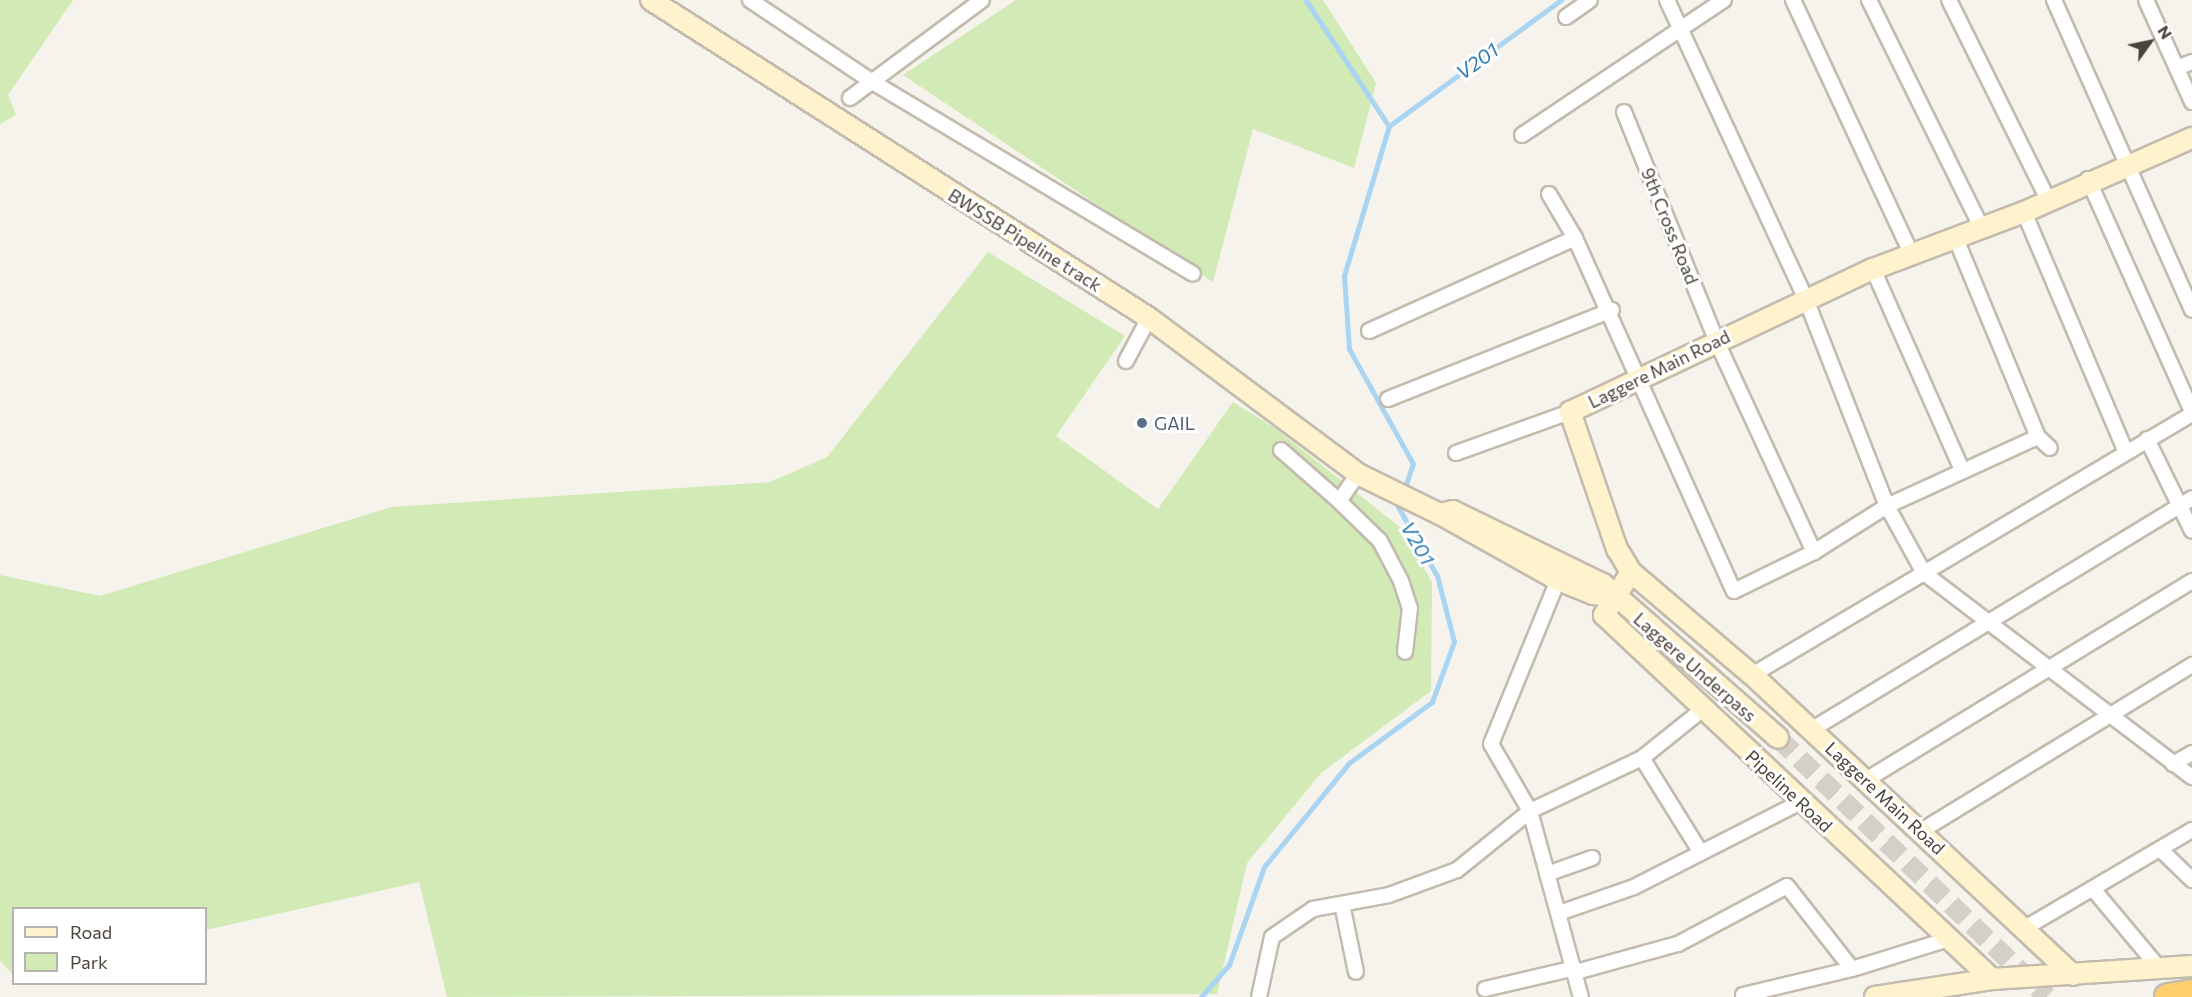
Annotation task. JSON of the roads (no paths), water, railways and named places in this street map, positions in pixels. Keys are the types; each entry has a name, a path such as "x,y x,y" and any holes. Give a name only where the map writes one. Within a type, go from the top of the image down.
{"highway":[{"path":"2168,997 2192,993"}],"street":[{"name":"BWSSB Pipeline track","path":"651,0 1149,318 1358,474 1391,493 1440,514"},
{"path":"750,0 871,81 1193,274"},
{"path":"850,98 982,0"},
{"path":"1566,17 1590,0"},
{"path":"1667,0 1808,302 1887,506 1924,573 1983,623 2107,717 2192,777"},
{"path":"1522,135 1724,0"},
{"path":"1793,0 1912,255"},
{"path":"1869,0 1982,229"},
{"path":"1949,0 2047,197"},
{"path":"2054,0 2123,164 2192,310"},
{"path":"2146,0 2192,102"},
{"path":"2177,68 2192,62"},
{"name":"9th Cross Road","path":"1624,111 1716,340 1814,552"},
{"name":"Laggere Main Road","path":"2073,975 1922,831 1752,675 1631,572 1617,549 1570,412 1643,381 1716,340 1808,302 1873,268 2024,212 2047,197 2123,164 2192,138"},
{"path":"1752,675 2192,412 2088,179"},
{"path":"1549,194 1575,238 1612,310 1734,591 1814,552 1887,506 2038,437"},
{"path":"2024,212 2126,452"},
{"path":"1369,331 1575,238"},
{"path":"1956,239 2038,437 2050,448"},
{"path":"1873,268 1962,470"},
{"path":"1388,399 1612,310"},
{"path":"1126,361 1149,318"},
{"path":"1456,453 1570,412"},
{"path":"2147,438 2192,531"},
{"path":"1281,450 1340,501 1380,541 1401,581 1410,608 1405,652"},
{"path":"1340,501 1358,474"},
{"path":"1811,730 1983,623 2192,498"},
{"path":"1440,514 1452,511 1603,584 1612,596"},
{"path":"1440,514 1558,580 1593,594 1612,596"},
{"path":"1612,596 1631,572"},
{"path":"1558,580 1491,744 1530,811 1576,970 1581,997"},
{"path":"1866,780 2044,669 2192,581"},
{"name":"Pipeline Road","path":"1612,596 1604,615 1702,710 1992,979"},
{"name":"Laggere Underpass","path":"1612,596 1778,738"},
{"path":"1922,831 2192,665"},
{"path":"1259,997 1272,937 1313,909 1389,895 1457,870 1530,811 1642,758 1702,710"},
{"path":"2173,764 2192,753"},
{"path":"1642,758 1700,851"},
{"path":"1559,913 1634,887 1700,851 1801,802"},
{"path":"2025,928 2192,830"},
{"path":"2160,849 2192,880"},
{"path":"1547,874 1592,858"},
{"path":"1485,989 1576,970 1678,944 1786,886 1852,969"},
{"path":"2093,889 2159,968"},
{"path":"1342,904 1356,972"},
{"path":"1743,995 1852,969 1949,939"},
{"path":"1875,997 1992,979 2192,966"}],"waterway":[{"path":"1306,0 1389,126"},
{"name":"V201","path":"1404,491 1413,464 1349,349 1344,276 1389,126 1561,0"},
{"name":"V201","path":"1201,997 1229,965 1264,867 1349,763 1432,702 1454,642 1437,576 1398,507 1400,501"}],"tunnel":[{"path":"1778,738 2047,997"}],"place":[{"name":"GAIL","path":"1142,423"}]}
